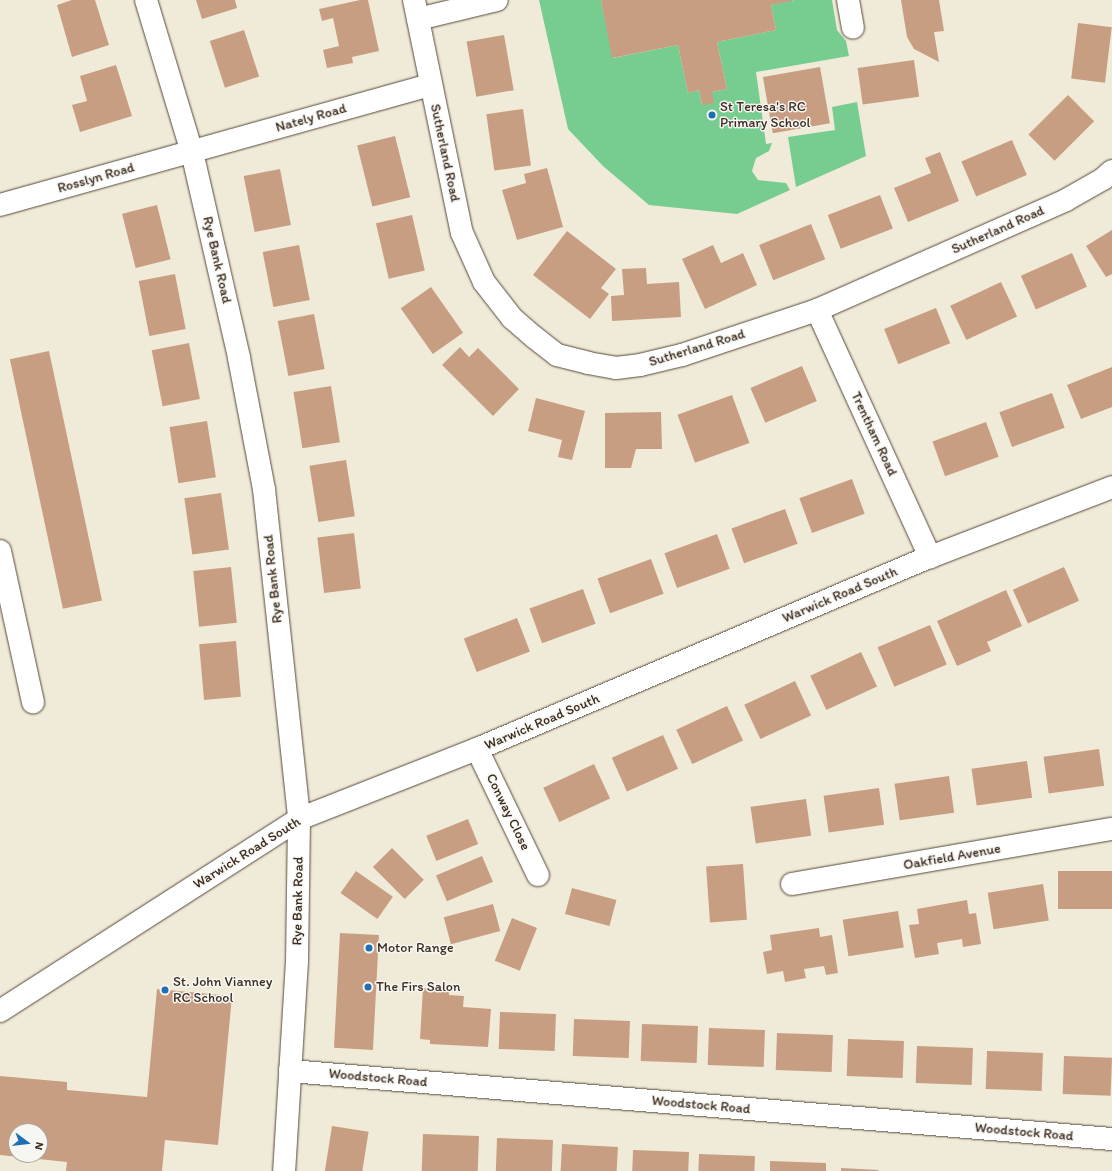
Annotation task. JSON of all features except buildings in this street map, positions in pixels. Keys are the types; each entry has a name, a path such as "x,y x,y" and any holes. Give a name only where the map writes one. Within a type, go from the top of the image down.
{"street":[{"name":"Rye Bank Road","path":"146,0 192,152 239,358 264,489 299,819 297,961 284,1171"},
{"path":"416,10 497,0"},
{"path":"848,0 852,28"},
{"name":"Sutherland Road","path":"416,10 430,85 462,233 484,282 512,318 557,355 616,368 640,365 682,355 817,310 1066,200 1103,179 1112,171"},
{"name":"Nately Road","path":"192,152 430,85"},
{"name":"Rosslyn Road","path":"0,205 192,152"},
{"name":"Trentham Road","path":"817,310 930,557"},
{"name":"Warwick Road South","path":"0,1011 299,819 477,749 930,557 1112,487"},
{"path":"0,551 33,702"},
{"name":"Conway Close","path":"477,749 538,875"},
{"name":"Oakfield Avenue","path":"792,884 1112,829"},
{"name":"Woodstock Road","path":"290,1071 1112,1139"}],"green space":[{"name":"St Teresa's RC Primary School","path":"539,0 601,0 613,58 678,45 688,93 699,90 702,105 712,92 727,89 717,42 776,30 771,5 794,0 832,0 837,30 846,41 849,56 756,72 766,144 772,143 769,151 756,158 752,171 758,180 786,183 790,190 737,214 649,205 603,166 568,129"},
{"path":"857,102 866,156 796,187 788,137 835,130 832,107"}],"place":[{"name":"St Teresa's RC Primary School","path":"712,115"},
{"name":"Motor Range","path":"369,948"},
{"name":"The Firs Salon","path":"368,987"},
{"name":"St. John Vianney RC School","path":"165,990"}]}
